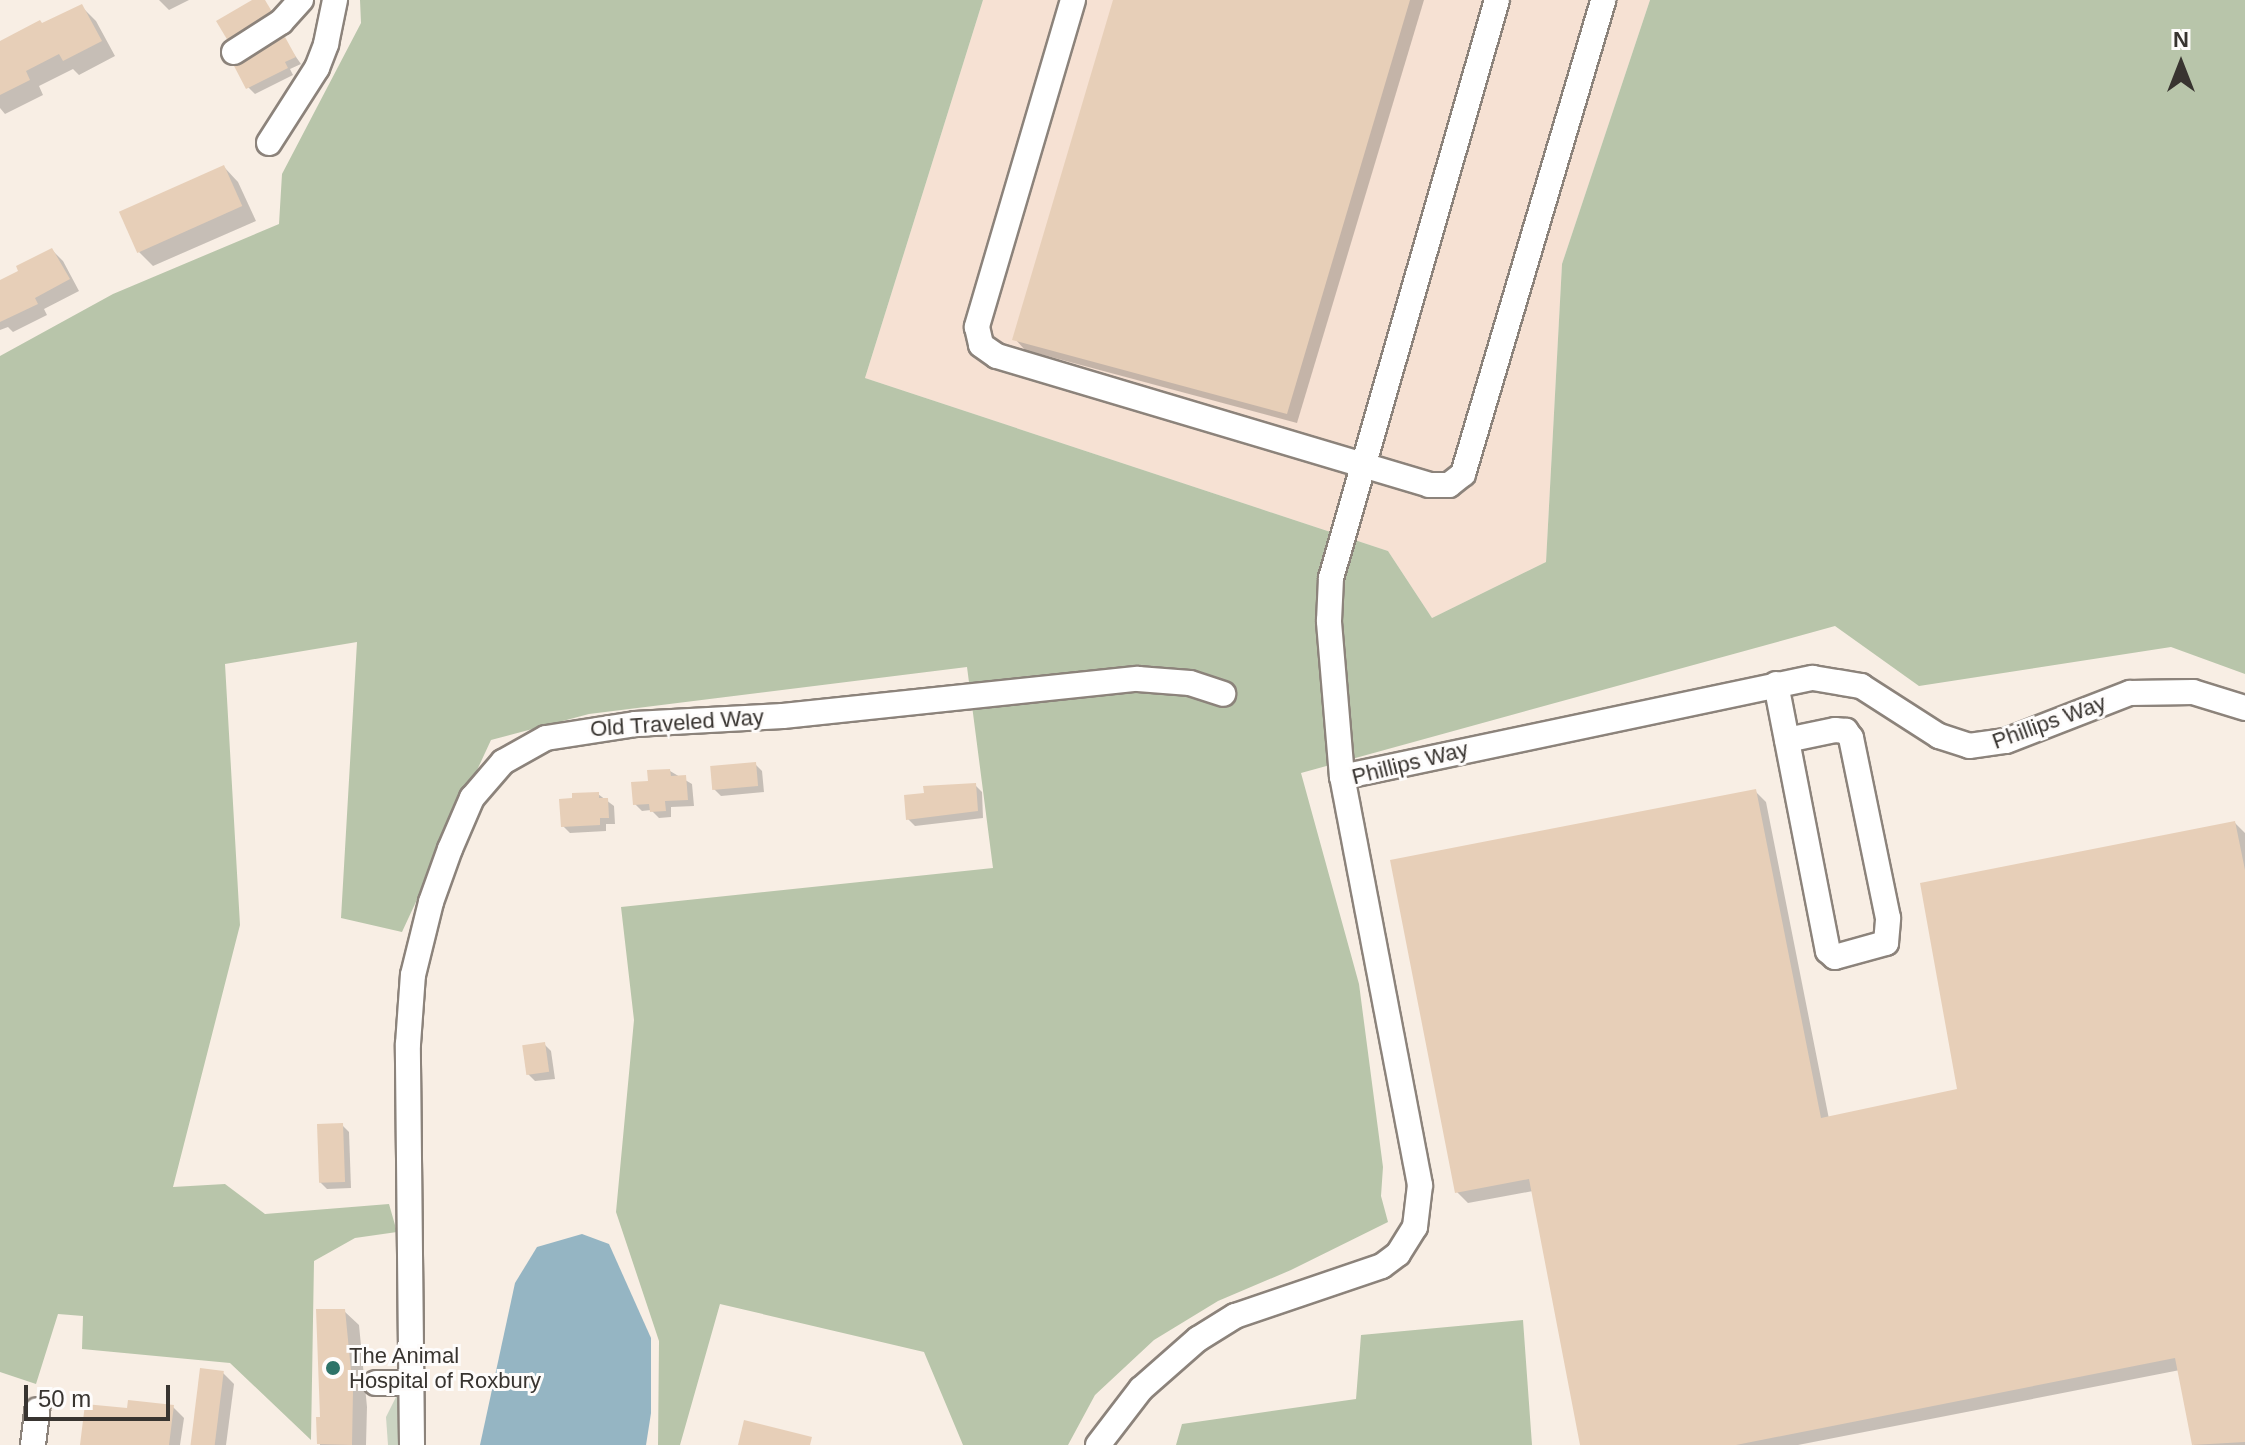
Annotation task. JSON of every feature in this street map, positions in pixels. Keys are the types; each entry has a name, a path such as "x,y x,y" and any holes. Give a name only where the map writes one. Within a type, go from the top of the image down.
{"street":[{"path":"234,52 281,22 301,0"},
{"path":"269,143 317,68 326,44 335,0"},
{"path":"1073,0 977,327 981,345 997,356 1429,485 1449,485 1463,474 1603,0"},
{"path":"1342,777 1329,621 1330,592 1363,466 1497,0"},
{"name":"Phillips Way","path":"1098,1445 1141,1389 1198,1339 1235,1316 1382,1266 1398,1254 1415,1227 1420,1185 1342,777 1776,684 1826,677 1849,682 1881,696 1939,736 1979,747 2006,741 2130,693 2193,692 2245,708"},
{"name":"Old Traveled Way","path":"412,1445 408,1044 413,975 431,902 472,798 503,762 546,738 635,724 783,716 1138,679 1190,683 1223,694"},
{"path":"1776,684 1828,951 1835,957 1886,943 1888,918 1851,738 1846,731 1835,730 1787,740"},
{"path":"376,1383 411,1383"},
{"path":"33,1445 37,1410"}],"shaded area":[{"path":"983,0 1650,0 1562,264 1546,562 1432,618 1388,551 865,378"}],"green space":[{"path":"360,0 983,0 865,378 1388,551 1432,618 1546,562 1562,264 1650,0 2245,0 2245,674 2171,647 1919,686 1835,626 1301,773 1359,984 1383,1167 1381,1196 1388,1222 1291,1270 1218,1301 1154,1340 1095,1395 1068,1445 963,1445 924,1352 720,1304 680,1445 658,1445 659,1341 616,1212 634,1020 621,907 993,868 967,667 589,714 491,740 402,932 341,918 357,642 225,664 240,925 173,1187 225,1184 265,1214 389,1204 397,1232 355,1238 314,1261 311,1440 230,1363 82,1349 83,1316 58,1314 36,1384 0,1372 0,356 113,294 279,224 282,174 361,23"},
{"path":"1523,1320 1532,1445 1176,1445 1182,1424 1356,1399 1361,1335"},
{"path":"397,1395 400,1398 401,1445 388,1445 386,1417"}],"water":[{"path":"582,1234 609,1244 651,1338 651,1413 646,1445 480,1445 515,1283 537,1247"}],"building":[{"path":"252,0 265,0 274,15 228,41 216,21"},
{"path":"1113,0 1410,0 1287,414 1012,340"},
{"path":"82,4 102,41 63,61 59,54 26,71 30,80 0,95 0,41 40,20 42,23"},
{"path":"285,37 296,57 285,62 288,68 246,89 233,64"},
{"path":"224,165 242,206 137,253 119,212"},
{"path":"52,248 70,279 35,298 38,304 0,322 0,280 18,271 16,266"},
{"path":"756,762 758,786 712,790 710,766"},
{"path":"670,769 671,776 686,775 688,800 665,801 666,811 650,812 649,804 633,805 631,782 648,781 647,770"},
{"path":"976,783 978,811 906,820 904,795 924,793 923,786"},
{"path":"1756,789 1821,1118 1957,1089 1920,883 2235,821 2245,870 2245,1442 2192,1445 2175,1358 1736,1445 1580,1445 1529,1179 1455,1193 1390,860"},
{"path":"599,792 599,798 608,798 609,818 600,818 600,825 561,827 559,799 572,798 572,793"},
{"path":"545,1042 549,1072 526,1075 522,1045"},
{"path":"343,1123 345,1182 319,1183 317,1124"},
{"name":"The Animal Hospital of Roxbury","path":"316,1309 345,1309 353,1391 352,1445 317,1444 316,1417 320,1417"},
{"path":"200,1368 224,1371 215,1445 191,1445"},
{"path":"128,1400 174,1405 169,1445 80,1445 85,1404 127,1408"},
{"path":"744,1420 812,1437 810,1445 738,1445"}],"place":[{"name":"The Animal Hospital of Roxbury","path":"333,1368"}]}
